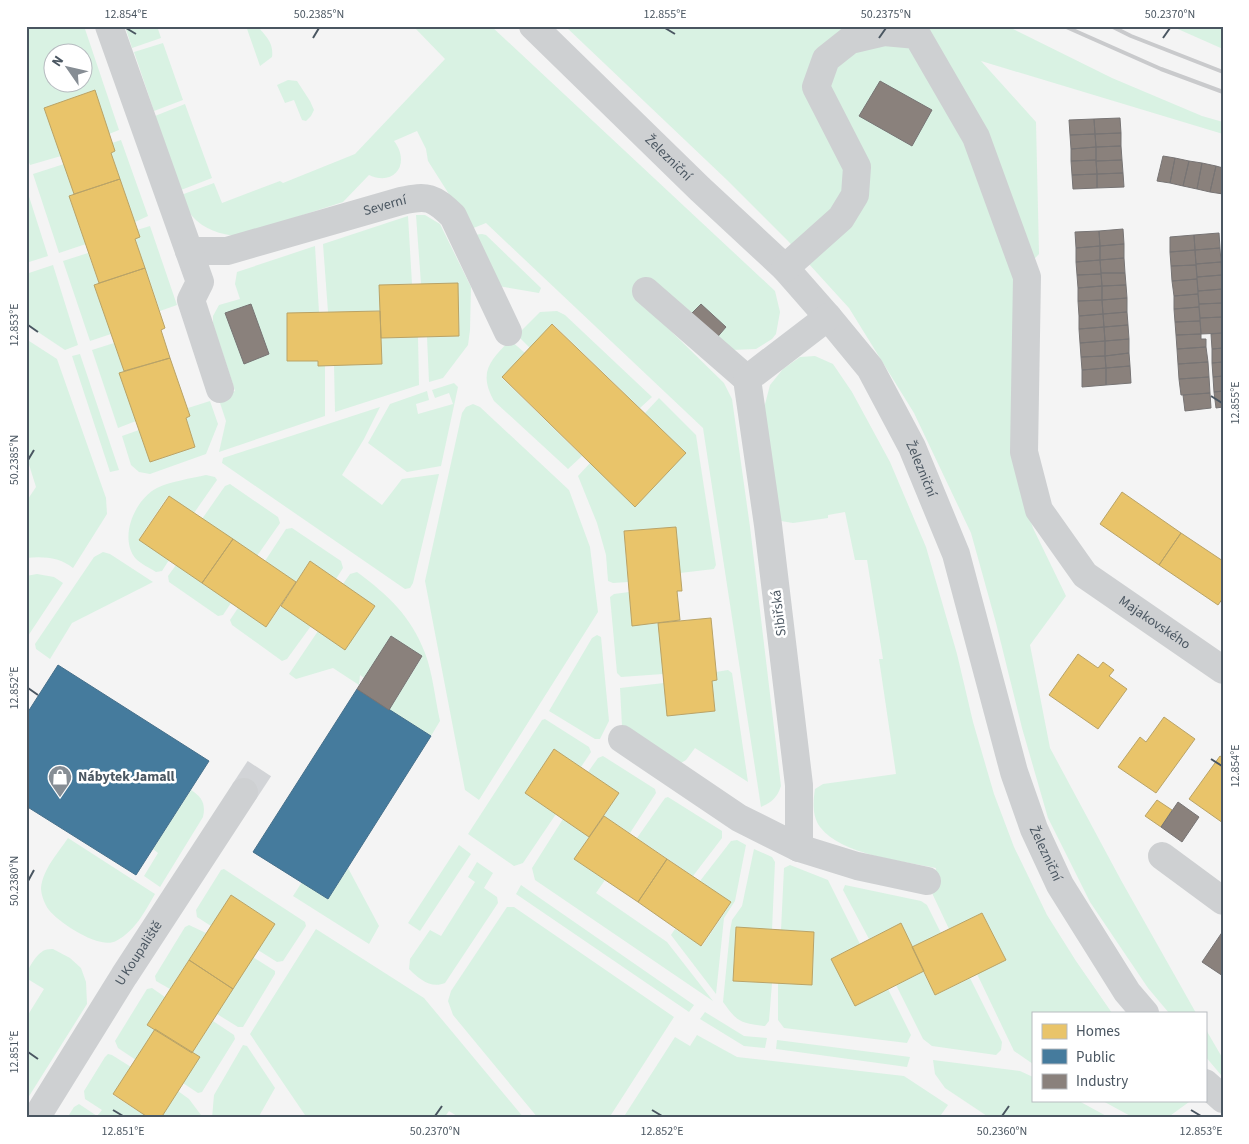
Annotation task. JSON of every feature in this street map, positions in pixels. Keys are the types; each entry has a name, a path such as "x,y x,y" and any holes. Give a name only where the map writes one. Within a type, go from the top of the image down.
{"street":[{"path":"109,26 200,282 191,300 220,389"},
{"name":"Železniční","path":"533,26 700,189 785,268 870,368 912,447 956,554 1014,772 1038,837 1060,885 1127,992 1144,1012"},
{"name":"Majakovského","path":"785,268 841,218 855,196 857,167 816,87 826,59 850,40 884,32 918,35 976,137 1027,277 1024,452 1039,510 1085,575 1223,670"},
{"name":"Severní","path":"189,251 227,251 400,201 423,197 439,203 453,216 508,332"},
{"path":"646,291 747,380 828,317"},
{"name":"Sibiřská","path":"747,380 768,525 800,785 799,848"},
{"path":"622,739 739,818 799,848 858,866 927,881"},
{"name":"U Koupaliště","path":"36,1118 124,976 244,792"},
{"path":"1162,856 1223,901"},
{"path":"1206,1085 1223,1099"}],"green space":[{"path":"31,26 84,26 89,42 42,42 42,92 89,92 45,108 61,156 30,165 26,155 26,33"},
{"path":"125,26 157,26 161,38 132,48"},
{"path":"246,26 257,26 271,44 272,57 260,66"},
{"path":"413,26 491,26 775,291 780,312 776,334 772,339 756,349 732,350 635,296 724,383 732,399 750,527 781,786 774,799 761,807 703,428 486,223 471,229 428,161 426,149 417,131 394,141 401,157 398,171 393,175 386,178 378,178 369,175 343,202 238,236 219,233 196,221 190,214 181,195 214,183 222,203 280,181 283,183 355,154 445,59"},
{"path":"565,26 1007,26 1112,78 1202,116 1223,122 1223,134 981,61 1036,122 1039,254 1019,275 1016,472 1033,528 1066,596 1030,645 1050,748 1122,882 1195,1012 1168,1012 1148,988 1090,902 1048,818 1022,728 971,533 914,413 849,308 788,241 727,180"},
{"path":"1171,26 1223,26 1223,49"},
{"path":"163,43 183,100 154,111 134,52"},
{"path":"92,50 119,130 109,134 94,90 92,91"},
{"path":"288,80 297,81 314,110 306,121 302,120 294,100 285,103 277,85"},
{"path":"185,104 212,178 181,190 155,116"},
{"path":"121,140 148,216 135,222 111,153 115,151 112,143"},
{"path":"64,164 74,194 69,196 86,244 59,253 33,174"},
{"path":"26,187 48,256 26,263"},
{"path":"416,215 425,215 440,224 471,287 468,345 443,378 429,382 427,337 459,336 458,284 421,284"},
{"path":"408,216 412,284 379,285 380,311 328,312 323,244"},
{"path":"150,226 177,305 160,311 135,239 140,237 137,230"},
{"path":"473,235 486,235 541,288 539,293 498,286"},
{"path":"315,246 319,312 287,361 318,361 318,366 325,366 325,416 219,452 226,421 218,397 235,391 213,324 213,316 219,305 240,299 235,284 237,272"},
{"path":"88,253 99,283 95,285 111,334 90,341 63,261"},
{"path":"53,265 78,345 65,350 26,324 26,274"},
{"path":"557,311 565,315 652,397 640,408 553,324 530,348 517,335 540,312"},
{"path":"418,337 419,385 335,412 334,365 381,364 381,338"},
{"path":"26,339 57,359 106,498 107,514 73,568 68,564 51,558 26,558 26,502 36,487 26,455"},
{"path":"510,340 525,353 502,378 582,456 568,469 494,401 489,391 487,382 488,368 497,354"},
{"path":"114,343 124,371 120,373 136,421 118,428 92,350"},
{"path":"80,354 119,470 110,472 72,356"},
{"path":"815,356 833,364 852,392 890,462 926,547 994,794 1014,847 1047,915 1111,1012 1032,1012 1032,1063 1014,1051 977,974 1006,960 982,913 949,929 932,893 936,868 874,855 842,844 830,837 820,827 814,814 815,789 823,784 896,774 879,659 883,659 867,560 855,560 845,512 828,515 828,518 793,523 781,521 763,412 770,385 783,369 800,357"},
{"path":"454,383 458,387 441,466 407,472 368,443 390,404 427,391 429,400 416,404 418,414 453,404 449,393 435,398 432,390"},
{"path":"659,398 696,435 716,565 714,569 680,573 675,527 624,531 628,582 613,583 608,581 606,555 597,523 578,476 590,463 635,506 686,453 645,413"},
{"path":"210,401 218,424 206,454 150,474 139,472 131,465 122,436 139,430 150,462 195,447 186,418 190,416 188,408"},
{"path":"473,404 480,407 569,490 590,547 598,612 479,800 465,790 425,581 462,413 466,407"},
{"path":"380,407 364,439 342,475 382,505 402,479 439,474 413,583 410,588 405,589 222,463 223,458"},
{"path":"206,475 215,477 217,480 194,513 168,496 139,539 169,560 162,571 156,572 138,561 131,550 129,530 136,510 142,501 157,488 181,480"},
{"path":"230,484 278,517 280,523 257,556 202,519 225,486"},
{"path":"292,528 341,561 343,568 336,579 310,561 296,582 265,561 286,529"},
{"path":"103,552 110,554 153,582 72,623 50,659 36,649 35,644 94,557"},
{"path":"176,565 231,603 223,615 218,616 169,582 168,576"},
{"path":"357,572 379,589 406,617 425,653 440,721 431,736 389,710 422,657 391,637 364,678 360,675 359,685 333,668 296,679 289,674 318,631 375,606 343,584 350,574"},
{"path":"37,574 54,577 63,583 26,639 26,576"},
{"path":"629,592 632,625 659,623 663,674 621,677 617,673 610,597 614,594"},
{"path":"281,606 311,626 287,659 282,661 232,625 230,620 238,608 266,627"},
{"path":"597,635 601,637 609,721 600,739 595,739 549,711 592,638"},
{"path":"728,670 732,673 748,782 695,748 686,760 681,763 622,726 620,688 664,683 667,716 715,711 712,681 717,680 716,672"},
{"path":"545,719 589,747 591,752 581,767 554,749 525,793 556,814 523,863 514,866 468,834 542,720"},
{"path":"603,756 655,789 656,793 630,833 604,816 619,793 588,772 598,758"},
{"path":"191,790 202,801 204,808 203,817 160,887 144,876 158,853 153,849"},
{"path":"668,797 722,831 722,838 693,876 637,838 665,798"},
{"path":"563,819 589,837 575,859 605,880 596,893 667,942 713,1001 535,880 532,868"},
{"path":"68,838 155,894 134,927 116,941 109,943 100,942 80,934 61,922 45,903 41,888 42,881 51,862"},
{"path":"737,840 746,845 735,901 724,918 716,994 671,935 675,929 702,946 731,903 700,881 731,841"},
{"path":"459,845 471,854 420,931 408,923"},
{"path":"754,849 772,857 775,862 772,930 736,928 733,981 772,983 769,1021 765,1026 741,1021 723,1002 732,920 742,906"},
{"path":"477,862 493,873 484,888 497,897 498,903 445,983 440,985 430,984 409,969 410,959 430,930 441,936 475,882 468,877"},
{"path":"790,865 828,880 860,944 831,959 855,1005 888,989 911,1035 907,1043 784,1028 778,1020 778,983 812,984 814,932 781,930 784,868"},
{"path":"348,868 379,926 369,944 293,896 302,882 328,899"},
{"path":"224,869 305,922 306,926 283,961 277,962 258,950 274,924 231,895 211,926 197,917 196,910 221,870"},
{"path":"521,885 694,1005 689,1012 516,894"},
{"path":"845,885 921,901 927,905 941,933 912,947 901,923 869,939 843,890"},
{"path":"507,907 514,907 674,1017 609,1118 538,1118 453,1015 448,1001 451,991"},
{"path":"189,925 206,933 170,989 156,981 155,976 185,927"},
{"path":"316,929 424,998 524,1118 460,1118 449,1111 444,1118 307,1118 250,1034"},
{"path":"53,949 70,958 81,968 86,982 87,1004 26,1101 26,1018 44,989 26,978 35,958 45,950"},
{"path":"253,957 275,971 275,974 243,1027 238,1027 217,1014"},
{"path":"923,971 935,995 970,978 1002,1042 1001,1050 996,1055 932,1046 923,1039 896,985"},
{"path":"152,988 165,997 147,1025 155,1030 136,1060 118,1048 115,1041 147,989"},
{"path":"705,1012 744,1036 767,1038 765,1048 744,1046 700,1019"},
{"path":"213,1021 234,1035 235,1039 202,1092 198,1093 183,1083 192,1053"},
{"path":"1206,1030 1223,1059 1223,1073 1221,1075 1206,1057"},
{"path":"697,1035 737,1057 904,1076 948,1105 941,1115 945,1118 623,1118 675,1037 690,1046"},
{"path":"777,1040 910,1057 907,1067 776,1049"},
{"path":"243,1045 247,1046 275,1088 258,1118 212,1118 214,1095"},
{"path":"108,1054 131,1067 113,1095 149,1118 67,1118 74,1107 79,1104 97,1116 102,1110 85,1099 84,1091"},
{"path":"933,1060 1020,1071 1032,1077 1032,1102 1081,1102 1110,1118 990,1118 945,1088 935,1074"},
{"path":"178,1091 189,1099 201,1115 201,1118 161,1118"},
{"path":"1105,1102 1189,1102 1167,1118 1134,1118"}],"building: Homes":[{"path":"95,90 115,151 111,153 120,179 74,194 44,108"},
{"path":"120,179 140,237 135,239 145,268 99,283 69,196"},
{"path":"145,268 165,328 161,330 170,358 124,371 94,285"},
{"path":"458,283 459,336 381,338 379,285"},
{"path":"380,311 382,364 318,366 318,361 287,361 287,313"},
{"path":"552,324 686,453 635,507 502,377"},
{"path":"170,358 190,416 186,418 195,447 150,462 119,373"},
{"path":"1122,492 1181,533 1159,565 1100,524"},
{"path":"169,496 233,539 202,583 139,540"},
{"path":"676,527 682,591 677,591 680,620 632,626 624,531"},
{"path":"1181,533 1223,561 1223,598 1218,605 1159,565"},
{"path":"233,539 296,582 266,627 202,583"},
{"path":"310,561 375,606 345,650 281,606"},
{"path":"711,618 717,680 712,681 715,711 667,716 658,623"},
{"path":"1078,654 1098,668 1103,662 1114,670 1109,676 1127,689 1098,729 1049,695"},
{"path":"1164,717 1195,739 1156,793 1118,767 1140,737 1146,742"},
{"path":"554,749 619,793 589,837 525,793"},
{"path":"1220,756 1223,758 1223,823 1189,799"},
{"path":"1157,800 1172,810 1161,827 1145,816"},
{"path":"604,816 667,859 638,902 574,859"},
{"path":"667,859 731,902 701,946 638,902"},
{"path":"231,895 275,924 233,989 189,960"},
{"path":"982,913 1006,960 935,995 912,947"},
{"path":"901,923 924,971 855,1006 831,959"},
{"path":"736,927 814,932 812,985 733,981"},
{"path":"189,960 233,989 192,1053 147,1025"},
{"path":"155,1029 200,1057 161,1118 149,1118 113,1094"}],"building: Public":[{"path":"58,665 209,761 136,875 26,806 26,715"},
{"path":"357,689 431,736 328,899 253,852"}],"building: Industry":[{"path":"880,81 932,110 912,146 859,116"},
{"path":"1120,118 1121,133 1095,134 1094,119"},
{"path":"1094,119 1095,134 1070,135 1069,120"},
{"path":"1121,133 1121,146 1096,147 1095,134"},
{"path":"1095,134 1096,147 1071,149 1070,135"},
{"path":"1121,146 1122,160 1096,161 1096,147"},
{"path":"1096,147 1096,160 1071,161 1071,149"},
{"path":"1163,156 1175,158 1170,183 1157,181"},
{"path":"1175,158 1189,161 1183,186 1170,183"},
{"path":"1096,160 1097,174 1072,175 1071,161"},
{"path":"1122,160 1123,173 1097,174 1096,161"},
{"path":"1189,161 1202,163 1197,189 1183,186"},
{"path":"1202,163 1216,166 1210,192 1197,189"},
{"path":"1216,166 1223,168 1223,194 1210,192"},
{"path":"1123,173 1124,187 1097,188 1097,174"},
{"path":"1097,174 1097,188 1073,189 1072,175"},
{"path":"1123,229 1124,244 1100,246 1099,231"},
{"path":"1099,231 1100,246 1076,248 1075,232"},
{"path":"1219,233 1220,248 1195,250 1194,235"},
{"path":"1194,235 1195,250 1170,252 1170,237"},
{"path":"1124,244 1124,258 1100,260 1100,246"},
{"path":"1100,246 1100,260 1076,262 1076,248"},
{"path":"1220,248 1221,262 1196,264 1195,250"},
{"path":"1195,250 1196,265 1171,266 1170,252"},
{"path":"1124,258 1125,273 1101,273 1100,260"},
{"path":"1100,260 1101,274 1077,275 1076,262"},
{"path":"1221,262 1222,275 1197,277 1196,264"},
{"path":"1196,265 1197,279 1172,281 1171,266"},
{"path":"1101,273 1125,273 1126,285 1102,286"},
{"path":"1101,274 1102,286 1078,288 1077,275"},
{"path":"1222,275 1223,289 1198,291 1197,277"},
{"path":"1197,279 1198,294 1174,296 1172,281"},
{"path":"1126,285 1127,298 1102,300 1102,286"},
{"path":"1102,286 1102,300 1078,301 1078,288"},
{"path":"1223,289 1223,303 1199,304 1198,291"},
{"path":"1198,294 1199,307 1174,309 1174,296"},
{"path":"1127,298 1127,312 1103,314 1102,300"},
{"path":"1102,300 1103,314 1079,316 1078,301"},
{"path":"1223,303 1223,317 1200,318 1199,304"},
{"path":"251,304 269,354 244,364 225,313"},
{"path":"701,304 726,327 714,341 692,313"},
{"path":"1199,307 1200,321 1175,322 1174,309"},
{"path":"1127,312 1128,325 1104,327 1103,314"},
{"path":"1103,314 1104,327 1079,329 1079,316"},
{"path":"1223,317 1223,333 1201,334 1200,318"},
{"path":"1200,321 1201,334 1176,335 1175,322"},
{"path":"1128,325 1129,339 1105,341 1104,327"},
{"path":"1104,327 1105,341 1080,343 1079,329"},
{"path":"1223,333 1223,348 1212,349 1211,334"},
{"path":"1201,334 1201,339 1206,339 1206,347 1177,349 1176,335"},
{"path":"1129,339 1129,353 1105,356 1105,341"},
{"path":"1105,341 1105,356 1081,357 1080,343"},
{"path":"1206,347 1208,362 1178,364 1177,349"},
{"path":"1223,348 1223,362 1212,363 1212,349"},
{"path":"1129,353 1130,366 1106,368 1105,356"},
{"path":"1105,356 1106,368 1082,370 1081,357"},
{"path":"1208,362 1209,377 1179,379 1178,364"},
{"path":"1223,362 1223,376 1213,377 1212,363"},
{"path":"1130,366 1131,383 1106,385 1106,368"},
{"path":"1106,368 1106,385 1082,387 1082,370"},
{"path":"1223,376 1223,391 1214,392 1213,377"},
{"path":"1209,377 1210,393 1181,395 1179,379"},
{"path":"1223,391 1223,407 1216,408 1214,392"},
{"path":"1210,393 1211,408 1185,411 1183,395"},
{"path":"391,636 422,656 389,710 357,689"},
{"path":"1178,802 1199,817 1182,842 1161,827"},
{"path":"1223,931 1223,976 1202,962"}],"tunnel":[{"path":"244,792 267,757"}],"railway":[{"path":"1064,26 1161,69 1223,92"},
{"path":"1111,26 1131,36 1223,72"}],"place":[{"name":"Nábytek Jamall","path":"60,798"}]}
